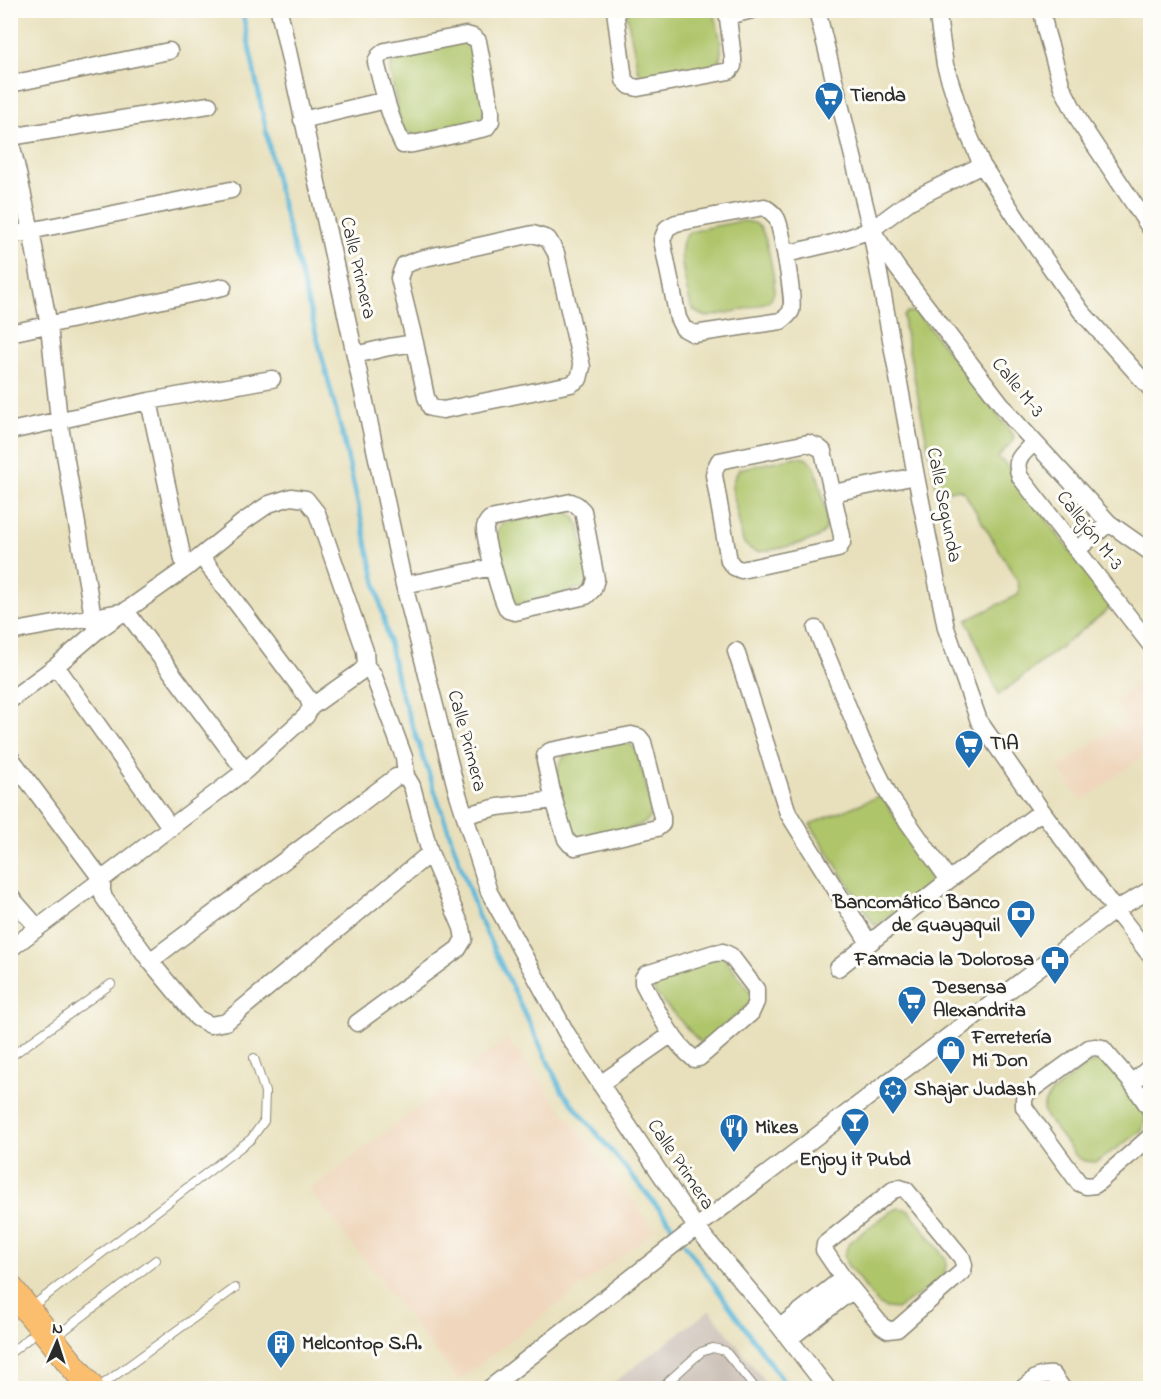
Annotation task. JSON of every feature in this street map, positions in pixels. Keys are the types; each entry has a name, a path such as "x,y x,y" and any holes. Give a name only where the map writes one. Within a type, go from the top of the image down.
{"main road":[{"path":"10,1288 91,1389"}],"street":[{"name":"Calle Primera","path":"279,10 404,585 456,788 489,892 567,1034 696,1227 827,1389"},
{"path":"615,10 624,80 630,86 638,88 729,71 733,66 733,58 727,13 752,10"},
{"name":"Calle Segunda","path":"817,10 871,230 946,628 979,721 1042,811 1150,956"},
{"path":"937,10 945,65 962,119 982,165 1081,311 1150,388"},
{"path":"1042,10 1046,33 1062,87 1082,126 1150,228"},
{"path":"466,35 478,41 491,111 491,121 486,128 404,145 395,129 386,100 376,62 385,51 466,35"},
{"path":"10,84 169,51"},
{"path":"302,120 386,100"},
{"path":"95,624 59,420 49,326 10,137 209,105"},
{"path":"786,254 833,243 871,230 910,201 982,165"},
{"path":"10,235 231,190"},
{"path":"764,207 773,213 777,220 786,254 792,305 790,313 781,321 694,334 683,328 678,318 662,240 667,228 676,223 764,207"},
{"name":"Calle M-3","path":"871,230 1012,418 1109,523 1150,552"},
{"path":"533,234 548,239 555,253 582,367 579,379 571,384 443,410 431,408 426,397 415,343 399,278 404,266 420,259 533,234"},
{"path":"10,333 223,287"},
{"path":"355,355 415,343"},
{"path":"10,431 149,401 272,379"},
{"path":"149,401 185,569"},
{"name":"Callejón M-3","path":"1034,442 1018,460 1016,468 1020,477 1150,644"},
{"path":"808,443 823,451 833,493 842,536 842,543 838,549 741,570 729,561 714,475 714,469 719,461 808,443"},
{"path":"833,493 916,476"},
{"path":"10,632 95,624 126,611 269,504 291,497 306,500 317,513 365,651 366,666 373,674 404,757 406,776 412,786 430,853 462,928 464,939 458,949 357,1023"},
{"path":"571,502 583,511 596,579 593,589 586,596 515,612 508,610 494,567 485,530 490,519 571,502"},
{"path":"1077,550 1109,523"},
{"path":"201,556 308,698 312,707"},
{"path":"404,585 494,567"},
{"path":"126,611 245,771"},
{"path":"10,700 56,666 95,624"},
{"path":"816,629 862,741 890,797 949,880"},
{"path":"736,651 788,813 869,943"},
{"path":"56,666 171,828"},
{"path":"10,949 245,771 306,716 312,707 366,666"},
{"path":"631,735 639,737 643,742 662,824 657,828 575,847 566,839 554,800 545,761 545,756 550,751 631,735"},
{"path":"10,757 102,880 104,898 150,961 197,1018 210,1025 226,1022 430,853"},
{"path":"150,961 396,777 406,776"},
{"path":"465,816 498,807 554,800"},
{"path":"838,968 949,880 1042,811"},
{"path":"490,1389 696,1227 1115,910 1150,890"},
{"path":"10,896 38,928"},
{"path":"714,952 723,952 731,956 756,989 756,1002 752,1013 699,1058 694,1059 687,1053 672,1034 642,978 646,974 714,952"},
{"path":"600,1084 672,1034"},
{"path":"1150,1109 1132,1083 1102,1048 1095,1047 1089,1048 1027,1093 1024,1107 1079,1183 1086,1186 1095,1185 1150,1137"},
{"path":"1132,1083 1150,1067"},
{"path":"900,1188 906,1190 962,1258 964,1265 963,1271 897,1329 888,1330 882,1326 848,1284 827,1256 824,1250 825,1244 893,1190 900,1188"},
{"path":"784,1333 848,1284"},
{"path":"1023,1389 1039,1375 1046,1374 1053,1375 1062,1389"}],"lane":[{"path":"10,1057 111,984"},
{"path":"10,1353 250,1139 264,1121 265,1092 254,1058"},
{"path":"40,1326 156,1260"},
{"path":"98,1389 235,1288"},
{"path":"660,1389 701,1352 713,1348 725,1351 755,1389"}],"shaded area":[{"path":"1150,674 1150,751 1082,801 1058,768 1126,719 1114,701"},
{"path":"507,1039 655,1230 458,1381 310,1190"},
{"path":"710,1310 770,1388 606,1388"}],"green space":[{"path":"627,11 714,11 721,44 718,61 710,67 648,79 642,76 638,70"},
{"path":"463,41 475,54 485,110 482,117 474,123 418,136 405,131 401,125 390,72 395,57 398,53"},
{"path":"743,221 756,224 762,231 772,268 774,292 771,299 751,307 708,317 700,315 691,307 685,280 682,258 684,240 688,234 698,230"},
{"path":"908,312 916,312 924,321 1014,436 1012,442 998,458 1004,462 1110,605 1109,609 999,695 967,620 1018,595 1019,588 1017,580 964,492 959,489 940,493 936,488 904,326 904,316"},
{"path":"795,457 808,460 814,467 824,504 825,529 818,537 802,543 760,552 752,550 743,542 732,488 733,481 739,469"},
{"path":"567,511 579,524 589,573 586,587 516,605 510,601 495,542 498,530 502,523"},
{"path":"619,743 629,744 637,750 651,806 649,818 644,823 619,832 584,839 577,837 567,829 557,775 558,768 564,756"},
{"path":"882,795 933,882 875,926 810,824"},
{"path":"723,956 752,994 749,1004 702,1043 655,993 653,984 655,977"},
{"path":"1098,1061 1108,1063 1145,1112 1145,1119 1142,1131 1096,1162 1084,1161 1077,1157 1046,1117 1043,1109 1050,1094 1089,1064"},
{"path":"899,1208 909,1210 946,1259 946,1267 943,1278 897,1309 886,1308 878,1304 844,1257 851,1241 890,1212"}],"waterway":[{"path":"242,10 276,180 343,437 399,687 478,916 562,1091 679,1236"},
{"path":"684,1243 788,1388"}],"place":[{"name":"Tienda","path":"829,122"},
{"name":"TIA","path":"969,770"},
{"name":"Bancomático Banco de Guayaquil","path":"1021,940"},
{"name":"Farmacia la Dolorosa","path":"1055,986"},
{"name":"Desensa Alexandrita","path":"912,1026"},
{"name":"Ferretería Mi Don","path":"951,1076"},
{"name":"Shajar Judash","path":"893,1116"},
{"name":"Enjoy it Pubd","path":"855,1148"},
{"name":"Mikes","path":"734,1154"},
{"name":"Melcontop S.A.","path":"281,1370"}]}
